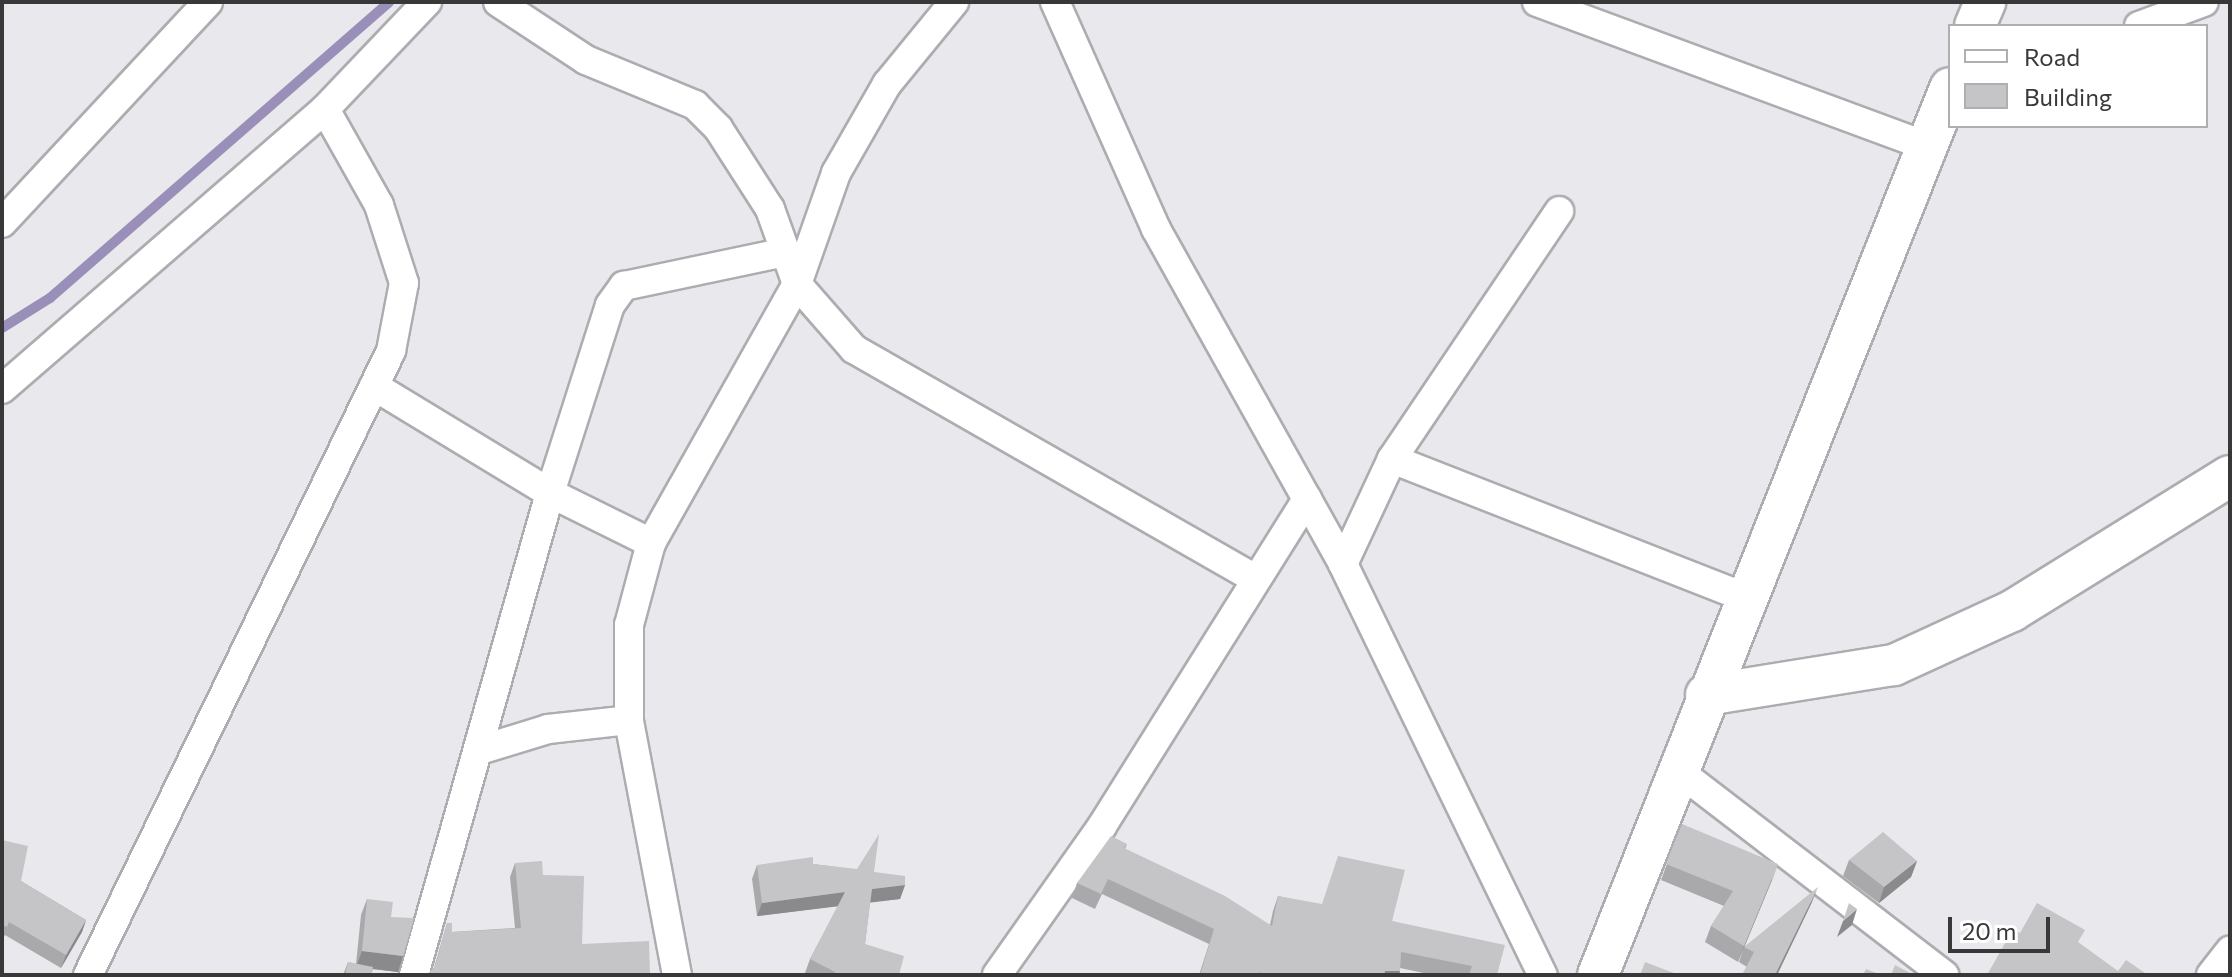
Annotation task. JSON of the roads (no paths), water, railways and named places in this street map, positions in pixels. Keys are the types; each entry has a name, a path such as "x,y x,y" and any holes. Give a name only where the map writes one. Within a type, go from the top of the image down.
{"street":[{"path":"2,223 208,2"},
{"path":"2,389 325,109 427,2"},
{"path":"498,2 586,60 695,105 718,128 770,209 797,284 854,349 1255,579"},
{"path":"677,975 629,720 629,625 651,543 797,284 836,173 887,84 954,2"},
{"path":"1055,2 1156,229 1343,564 1543,975"},
{"path":"1537,2 1927,146"},
{"path":"1976,24 1985,2"},
{"path":"2144,24 2204,2"},
{"path":"1598,975 1706,695 1948,93"},
{"path":"88,975 391,351 404,283 379,205 325,109"},
{"path":"1343,564 1392,459 1559,211"},
{"path":"414,975 480,750 550,493 610,305 624,286 785,252"},
{"path":"374,386 550,493 651,543"},
{"path":"1392,459 1746,598"},
{"path":"1706,695 1894,665 2012,611 2230,476"},
{"path":"997,975 1102,826 1307,499"},
{"path":"480,750 548,729 629,720"},
{"path":"1677,770 1944,975"},
{"path":"2211,975 2230,951"}],"waterway":[{"path":"2,328 50,298 389,2"}]}
